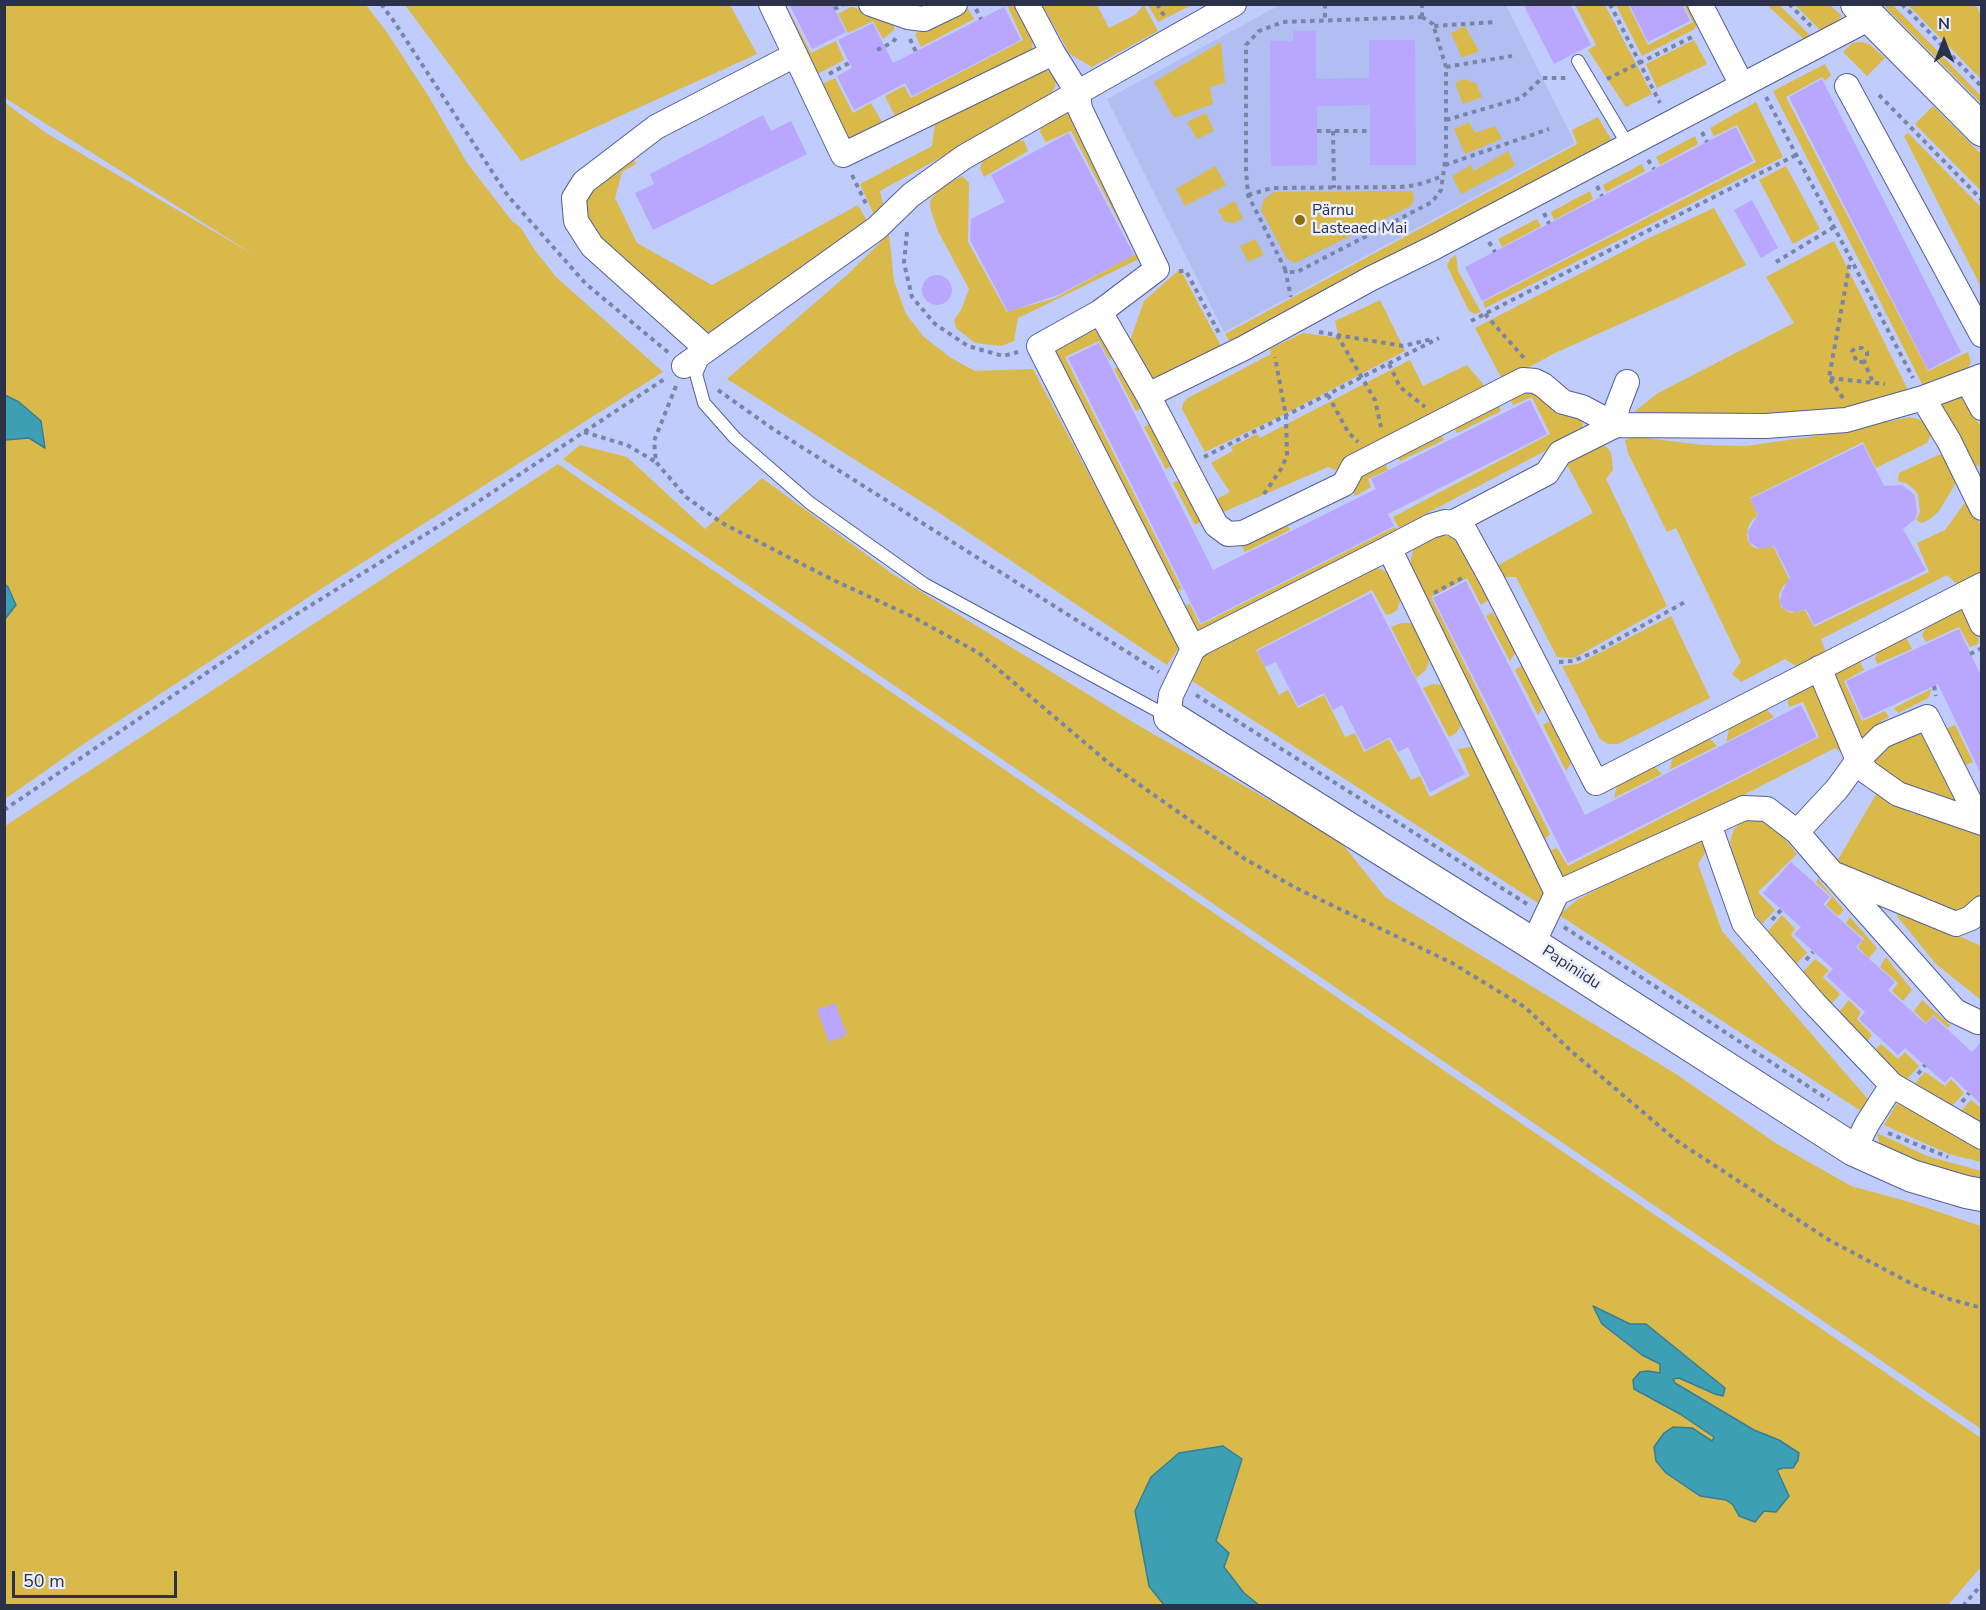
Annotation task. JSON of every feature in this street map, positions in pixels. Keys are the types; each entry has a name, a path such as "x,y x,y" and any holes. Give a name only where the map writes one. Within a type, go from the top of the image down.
{"street":[{"path":"771,4 843,155 1053,53"},
{"path":"871,4 908,18 924,19 955,4"},
{"path":"1027,4 1053,53 1078,93 1080,109 1157,269 1100,312 1039,346 1193,649"},
{"path":"690,370 707,349 877,228 911,195 964,157 1234,4"},
{"path":"1700,4 1712,27 1749,82"},
{"path":"1148,395 1244,348 1370,279 1749,82 1827,40 1864,11 1982,130"},
{"path":"707,349 592,246 576,221 574,198 584,182 656,127 795,55"},
{"path":"1847,86 1982,335"},
{"path":"1100,312 1148,395 1216,525 1228,534 1243,533 1344,484 1353,467 1523,380 1535,381 1563,402 1582,407 1616,424 1766,426 1846,420 1921,393 1975,379 1982,408"},
{"path":"1616,424 1617,408 1627,382"},
{"path":"1921,393 1949,441 1975,477 1982,508"},
{"path":"1452,523 1547,473 1560,453 1616,424"},
{"path":"1170,717 1169,702 1193,649 1201,643 1431,526 1445,522 1452,523 1465,531 1596,783 1975,589 1982,624"},
{"path":"1389,548 1557,893"},
{"path":"1819,668 1858,760 1867,772 1898,794 1981,823"},
{"name":"Papiniidu","path":"1170,717 1539,930 1861,1137 1912,1176 1982,1195"},
{"path":"1797,832 1837,789 1858,760 1882,736 1927,717 1981,823"},
{"path":"1539,930 1557,893 1744,808 1767,809 1797,832 1955,1011 1982,1022"},
{"path":"1709,824 1744,923 1814,1003 1892,1085 1982,1137"},
{"path":"1832,873 1956,924 1971,918 1982,908"},
{"path":"1861,1137 1892,1085"}],"lane":[{"path":"1578,61 1628,145"},
{"path":"690,370 704,403 735,438 819,510 924,584 1170,717"}],"path":[{"path":"381,4 508,196 586,284 690,370 774,429 1177,683 1539,930 1861,1137 1952,1159"},
{"path":"834,9 844,4"},
{"path":"1325,4 1325,19"},
{"path":"1422,4 1422,17"},
{"path":"1610,4 1671,123"},
{"path":"1789,4 1827,40"},
{"path":"1902,4 1982,87"},
{"path":"1185,467 1439,338 1403,346 1337,335 1291,322 1291,296 1285,269 1248,195 1246,170 1246,45 1259,31 1283,22 1325,19 1422,17 1429,20 1434,26 1446,67 1446,120 1441,189 1432,202 1297,272 1289,272 1285,269"},
{"path":"1434,26 1495,21"},
{"path":"877,50 893,42 905,27"},
{"path":"1446,120 1521,98 1542,78 1591,82 1640,63 1712,27"},
{"path":"1446,67 1512,56"},
{"path":"1749,82 1796,156 1921,393"},
{"path":"1875,91 1982,200"},
{"path":"1444,165 1549,129"},
{"path":"1317,131 1370,131"},
{"path":"1333,131 1334,188"},
{"path":"843,155 877,228"},
{"path":"1472,321 1796,156"},
{"path":"1248,195 1272,188 1400,187 1417,185 1443,176"},
{"path":"911,195 903,263 912,297 935,324 968,346 1003,356 1039,346"},
{"path":"1776,262 1834,227"},
{"path":"1850,261 1829,378 1874,383 1921,393"},
{"path":"1157,269 1186,271 1220,336 1244,348"},
{"path":"1485,314 1534,370 1535,381"},
{"path":"1337,335 1375,400 1380,454"},
{"path":"1862,348 1867,352 1864,362 1857,362 1852,351 1862,348"},
{"path":"1264,494 1287,456 1286,416 1275,353"},
{"path":"1864,362 1874,383"},
{"path":"1389,364 1400,387 1442,421"},
{"path":"4,810 261,636 473,505 584,432 690,370"},
{"path":"656,462 654,441 690,370"},
{"path":"1328,395 1348,432 1380,454"},
{"path":"584,432 627,445 656,462 686,497 722,523 833,580 911,616 979,653 1110,764 1245,859 1296,888 1452,963 1527,1008 1570,1051 1677,1141 1829,1240 1912,1284 1949,1299 1982,1308"},
{"path":"1415,602 1465,576 1498,592"},
{"path":"1535,664 1574,661 1597,651 1685,602"},
{"path":"1970,654 1982,648"},
{"path":"1963,1605 1982,1584"}],"shaded area":[{"path":"5,5 366,5 386,31 429,97 467,163 512,221 521,228 556,277 663,372 327,585 88,741 5,799 4,102 46,133 256,256 5,98"},
{"path":"405,5 730,5 757,54 521,161"},
{"path":"772,5 786,5 811,53 836,41 844,60 810,78"},
{"path":"1007,5 1015,5 1033,40 1029,54 898,122 885,96 904,86 911,98 1023,40"},
{"path":"1042,5 1097,5 1109,28 1135,15 1144,5 1158,31 1092,67 1070,54"},
{"path":"1148,5 1192,5 1158,22"},
{"name":"Pärnu Lasteaed Mai","path":"1280,5 1506,5 1575,143 1224,332 1107,99"},
{"path":"1575,5 1605,5 1652,94 1626,107 1588,50 1596,45"},
{"path":"1616,5 1628,5 1648,45 1693,22 1684,5 1690,5 1698,24 1693,30 1642,56"},
{"path":"1767,5 1779,5 1816,41 1806,41"},
{"path":"1795,5 1830,5 1842,16 1824,34"},
{"path":"1883,5 1893,5 1981,96 1981,103"},
{"path":"1908,5 1976,5 1981,16 1981,79"},
{"path":"851,7 889,15 894,24 894,30 883,39 873,21 848,33 838,14"},
{"path":"967,7 974,19 921,47 915,34"},
{"path":"1465,26 1479,51 1462,58 1451,33"},
{"path":"1694,40 1707,64 1657,88 1646,64"},
{"path":"1221,42 1225,83 1210,87 1213,104 1174,118 1154,82"},
{"path":"1852,43 1869,44 1885,58 1867,76 1843,52"},
{"path":"1825,64 1831,75 1825,81 1822,77 1786,97 1928,371 1968,352 1971,362 1967,370 1924,388 1773,91"},
{"path":"1036,69 1053,74 1056,80 1055,87 1048,98 880,191 884,208 875,217 860,184 932,146 935,123"},
{"path":"835,78 853,113 871,103 886,129 853,139 845,139 816,87"},
{"path":"1464,79 1476,83 1482,97 1463,104 1455,83"},
{"path":"1756,102 1783,157 1485,308 1483,302 1756,162 1737,125 1714,136 1710,128"},
{"path":"1933,106 1981,154 1981,191 1915,124"},
{"path":"1064,113 1074,116 1140,249 1135,252 1071,131 1046,142 1040,132 1041,126"},
{"path":"1206,113 1214,131 1197,139 1187,122"},
{"path":"1598,117 1611,143 1231,344 1225,334 1577,144 1572,130"},
{"path":"1469,122 1475,133 1495,126 1502,139 1465,154 1454,129"},
{"path":"1908,133 1981,207 1981,287 1904,136"},
{"path":"1695,136 1698,144 1660,165 1656,157"},
{"path":"1018,141 1024,141 1028,151 984,177 980,168 983,160"},
{"path":"1508,151 1515,166 1461,194 1452,176 1471,165 1474,171"},
{"path":"632,155 636,164 622,172 615,198 637,243 712,285 858,205 868,223 708,343 598,240 581,209 587,185"},
{"path":"1642,164 1645,171 1606,192 1603,185"},
{"path":"1215,166 1226,185 1185,206 1176,189"},
{"path":"1786,166 1820,229 1793,244 1759,180"},
{"path":"962,176 969,183 968,242 1007,312 1055,298 1141,251 1141,258 1018,318 1014,341 1001,346 975,343 956,328 954,320 961,310 969,289 938,231 930,201 940,188"},
{"path":"1411,191 1414,199 1411,206 1295,263 1287,259 1261,210 1264,199 1274,192"},
{"path":"1590,191 1593,199 1554,220 1551,212"},
{"path":"1235,201 1243,219 1233,223 1224,221 1218,210"},
{"path":"1714,208 1746,265 1555,353 1503,381 1475,328 1649,238"},
{"path":"1537,219 1541,226 1502,247 1498,239"},
{"path":"889,234 894,281 906,314 924,337 951,358 975,371 1033,369 1180,646 1167,665 938,512 727,379 847,275"},
{"path":"1255,239 1264,255 1248,262 1240,246"},
{"path":"1834,241 1911,396 1833,411 1722,420 1634,412 1658,393 1794,323 1766,277"},
{"path":"1456,255 1458,271 1481,312 1475,314 1469,311 1447,266 1450,259"},
{"path":"1180,269 1222,348 1156,385 1129,344 1144,301"},
{"path":"1380,300 1405,351 1285,414 1205,452 1182,409 1183,403 1188,398 1271,354 1270,349 1303,333 1339,338 1335,321"},
{"path":"1097,330 1116,356 1109,360 1099,341 1065,357 1182,589 1172,594 1053,351 1089,331"},
{"path":"1410,360 1423,386 1467,365 1488,390 1383,442 1335,470 1328,467 1221,513 1213,501 1230,492 1211,463 1233,451 1231,447 1257,434 1260,438"},
{"path":"1121,366 1143,408 1136,411 1114,369"},
{"path":"1529,385 1578,415 1583,425 1581,432 1399,528 1393,517 1550,434 1532,397 1513,405 1509,394"},
{"path":"1959,393 1981,427 1981,466 1972,466 1940,411 1943,403"},
{"path":"5,395 19,402 41,421 45,448 29,438 5,440"},
{"path":"1498,405 1501,411 1457,433 1452,424"},
{"path":"1909,417 1930,422 1932,433 1927,443 1876,468 1863,442 1750,498 1758,516 1749,525 1748,541 1753,547 1759,549 1773,546 1790,581 1783,586 1779,595 1781,607 1791,613 1805,610 1814,627 1929,572 1917,543 1945,530 1969,497 1981,527 1981,575 1960,587 1947,575 1821,639 1827,655 1800,669 1785,659 1741,682 1732,674 1741,662 1676,528 1667,532 1628,453 1625,440 1646,438 1702,445 1746,446 1837,433"},
{"path":"1151,423 1173,466 1166,469 1144,427"},
{"path":"1441,434 1444,440 1400,461 1395,453"},
{"path":"1602,443 1611,452 1613,470 1606,479 1667,606 1574,658 1557,657 1516,577 1497,577 1493,568 1593,513 1565,461"},
{"path":"580,445 627,457 705,529 762,478 894,575 1141,727 1339,840 1385,897 1676,1074 1777,1144 1851,1186 1906,1201 1981,1226 1981,1429 563,459"},
{"path":"1938,455 1944,455 1957,481 1939,511 1922,523 1916,520 1920,512 1918,495 1906,483 1898,481 1899,473"},
{"path":"1385,463 1388,470 1368,479 1371,487 1355,496 1350,486 1362,470"},
{"path":"558,464 1981,1438 1981,1567 1948,1605 5,1606 5,826"},
{"path":"1180,480 1201,522 1195,525 1173,483"},
{"path":"1286,524 1290,530 1245,552 1240,543"},
{"path":"1395,527 1397,530 1204,629 1196,631 1184,606 1190,604 1200,625"},
{"path":"1438,533 1463,541 1493,597 1481,605 1467,578 1431,597 1550,834 1545,839 1411,568 1415,545"},
{"path":"1371,568 1381,569 1389,574 1399,590 1400,601 1397,610 1386,615 1372,590 1256,650 1279,695 1288,690 1298,708 1324,695 1345,737 1355,733 1364,752 1389,739 1411,780 1420,776 1430,797 1470,776 1458,749 1476,746 1547,883 1541,905 1189,679 1205,652"},
{"path":"5,584 16,605 5,619"},
{"path":"1957,609 1963,609 1966,612 1979,640 1978,644 1970,647 1959,627 1926,642 1922,635 1930,620"},
{"path":"1492,612 1495,617 1500,614 1518,649 1510,661 1486,616"},
{"path":"1671,616 1710,698 1618,744 1608,744 1600,739 1562,666 1578,664"},
{"path":"1401,623 1411,623 1417,627 1429,653 1429,662 1425,671 1416,678 1391,627"},
{"path":"1904,634 1912,649 1877,664 1875,659 1880,645"},
{"path":"1857,656 1864,670 1844,681 1862,721 1885,711 1889,717 1881,721 1877,732 1862,741 1830,679 1834,668"},
{"path":"1521,666 1524,671 1528,668 1546,703 1538,715 1515,670"},
{"path":"1815,678 1845,756 1835,748 1574,882 1563,877 1549,851 1557,848 1568,866 1819,737 1803,702 1789,707 1787,694"},
{"path":"1433,684 1447,689 1461,717 1461,726 1449,737 1423,688"},
{"path":"1931,689 1928,698 1898,713 1894,708"},
{"path":"1764,707 1774,717 1726,742 1730,725"},
{"path":"1549,721 1552,726 1556,723 1574,758 1566,771 1543,725"},
{"path":"1955,725 1973,762 1961,767 1943,730"},
{"path":"1920,729 1961,811 1922,795 1866,762 1880,746"},
{"path":"1707,736 1717,746 1669,770 1674,754"},
{"path":"1652,764 1662,774 1614,798 1618,782"},
{"path":"1878,791 1913,814 1925,811 1981,829 1981,893 1967,908 1955,913 1836,863"},
{"path":"1762,817 1775,826 1797,854 1758,892 1775,910 1762,924 1747,903 1730,842 1734,829 1746,819"},
{"path":"1700,839 1711,844 1698,864 1722,931 1867,1098 1869,1105 1864,1113 1559,915 1577,900 1690,841"},
{"path":"1818,879 1844,910 1838,916 1826,905 1832,897 1816,882"},
{"path":"1898,908 1981,946 1981,1000 1936,964 1897,916"},
{"path":"1782,915 1795,929 1791,935 1807,953 1796,964 1768,931"},
{"path":"1850,917 1877,948 1869,958 1858,947 1864,939 1846,923"},
{"path":"1886,957 1912,990 1903,1001 1892,991 1898,983 1880,967"},
{"path":"1815,959 1829,970 1823,977 1840,994 1830,1006 1802,973"},
{"path":"1849,1000 1861,1012 1857,1019 1872,1035 1865,1044 1839,1012"},
{"path":"1922,1000 1950,1025 1948,1028 1933,1015 1926,1023 1914,1011"},
{"path":"1881,1044 1898,1059 1905,1052 1919,1066 1907,1079 1878,1061 1873,1052"},
{"path":"1925,1072 1945,1086 1951,1079 1964,1093 1952,1106 1915,1083"},
{"path":"1971,1100 1981,1108 1981,1127 1960,1112"},
{"path":"1904,1101 1981,1146 1981,1162 1949,1154 1884,1125 1896,1105"},
{"path":"1877,1133 1927,1156 1981,1171 1981,1182 1887,1152 1879,1143"},
{"path":"1593,1306 1630,1324 1646,1324 1725,1388 1723,1396 1679,1378 1673,1379 1675,1383 1754,1430 1779,1440 1799,1453 1793,1468 1777,1470 1789,1496 1776,1512 1764,1511 1755,1522 1739,1516 1733,1505 1726,1500 1700,1496 1666,1473 1656,1461 1654,1447 1664,1433 1673,1427 1692,1428 1712,1441 1714,1437 1680,1414 1634,1389 1633,1380 1640,1372 1660,1373 1660,1364 1642,1355 1602,1324"},
{"path":"1223,1446 1242,1459 1216,1541 1229,1553 1224,1567 1244,1593 1259,1605 1164,1605 1149,1586 1135,1511 1151,1477 1179,1453"}],"building":[{"path":"789,4 832,4 846,32 812,49"},
{"path":"1523,4 1570,4 1591,45 1554,64"},
{"path":"1629,4 1682,4 1690,21 1648,42"},
{"path":"1004,7 1021,40 912,96 905,83 854,110 837,76 852,68 838,40 873,23 893,63"},
{"path":"1293,31 1316,31 1316,79 1369,78 1369,40 1415,40 1416,165 1370,165 1370,105 1317,106 1317,165 1271,166 1270,41 1293,41"},
{"path":"1822,79 1961,352 1928,370 1789,97"},
{"path":"763,115 771,131 791,121 807,154 653,230 635,193 654,184 650,174"},
{"path":"1736,127 1753,161 1482,301 1465,267"},
{"path":"1069,133 1134,255 1060,294 1008,312 970,240 971,219 1005,202 991,175"},
{"path":"1752,200 1778,248 1761,258 1734,210"},
{"path":"937,275 943,276 951,284 951,296 943,304 937,305 931,304 923,296 922,290 923,284 931,276"},
{"path":"1099,343 1213,570 1376,489 1371,479 1530,400 1547,434 1388,514 1394,526 1201,623 1068,358"},
{"path":"1863,444 1884,486 1902,485 1915,495 1917,513 1915,519 1903,529 1926,570 1814,625 1806,609 1789,611 1780,603 1782,592 1790,577 1774,546 1760,549 1749,542 1748,531 1758,515 1750,499"},
{"path":"1466,581 1585,815 1801,705 1817,737 1568,863 1433,598"},
{"path":"1371,593 1465,774 1430,792 1408,747 1398,752 1390,737 1365,750 1342,705 1333,710 1324,693 1298,706 1276,662 1265,667 1257,651"},
{"path":"1959,629 1982,678 1982,776 1938,684 1863,719 1846,681"},
{"path":"1791,862 1830,897 1823,904 1863,940 1856,947 1895,982 1888,990 1926,1024 1933,1016 1972,1052 1982,1041 1982,1105 1951,1076 1945,1083 1905,1048 1898,1055 1859,1019 1865,1012 1826,976 1833,969 1794,934 1801,927 1763,893"},
{"path":"835,1003 847,1035 829,1042 817,1010"}],"place":[{"name":"Pärnu Lasteaed Mai","path":"1300,220"}]}
